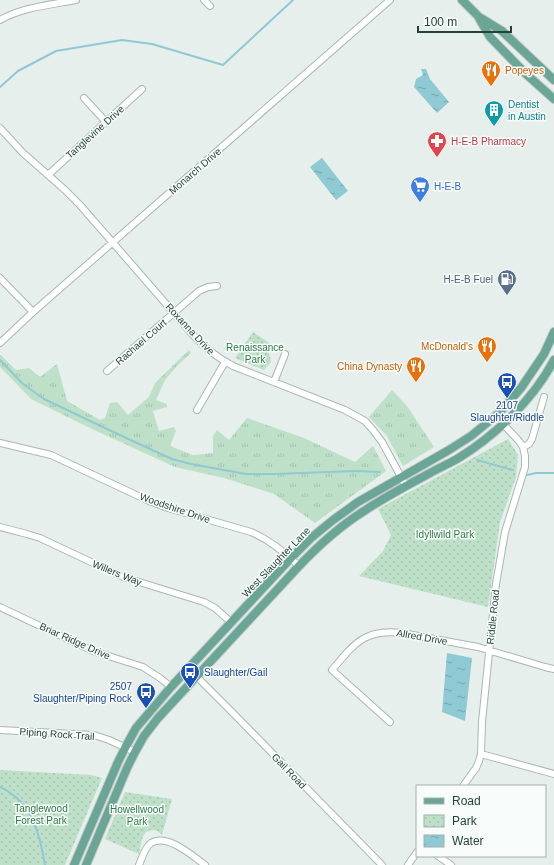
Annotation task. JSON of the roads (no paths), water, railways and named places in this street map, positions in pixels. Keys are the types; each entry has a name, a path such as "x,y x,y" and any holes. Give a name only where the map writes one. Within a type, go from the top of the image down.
{"main road":[{"path":"462,0 479,17 502,31 554,80"},
{"path":"479,17 490,37 526,74 554,99"},
{"name":"West Slaughter Lane","path":"74,865 125,748 136,728 171,687 311,538 358,502 466,440 499,414 521,388 544,354 554,332"},
{"name":"West Slaughter Lane","path":"86,865 127,768 144,736 158,718 318,547 341,527 364,511 480,444 504,424 533,392 554,360"}],"street":[{"path":"0,20 29,8 53,2 76,0"},
{"path":"204,0 210,6"},
{"name":"Monarch Drive","path":"0,343 33,312 390,0"},
{"name":"Tanglevine Drive","path":"48,175 142,89"},
{"path":"84,98 106,122"},
{"name":"Roxanna Drive","path":"0,128 22,152 75,200 208,351 224,362 345,410 365,421 382,442 406,486"},
{"path":"0,278 33,312"},
{"name":"Rachael Court","path":"107,371 199,291 208,287 217,286"},
{"path":"274,382 285,354"},
{"path":"197,410 224,362"},
{"path":"499,414 504,424 523,447 529,444 532,439 544,397"},
{"name":"Woodshire Drive","path":"0,443 51,455 149,501 264,537 299,566"},
{"name":"Riddle Road","path":"464,785 476,768 481,754 482,722 496,584 505,532 525,467 523,447"},
{"name":"Willers Way","path":"0,528 40,538 130,580 204,602 215,608 232,622"},
{"name":"Briar Ridge Drive","path":"0,607 92,651 143,668 160,678 171,687"},
{"name":"Allred Drive","path":"390,722 332,670 349,650 364,638 374,633 392,631 478,647 554,669"},
{"name":"Gail Road","path":"197,677 382,865"},
{"name":"Piping Rock Trail","path":"0,730 94,735 135,752"},
{"path":"481,754 554,774"},
{"path":"139,865 147,847 152,842 162,840 186,850 205,865"},
{"path":"408,865 416,853"},
{"path":"439,857 451,865"}],"water":[{"path":"421,69 426,69 430,79 449,102 437,113 414,87 416,79 423,75"},
{"path":"322,158 348,191 336,200 310,167"},
{"path":"447,653 472,658 465,721 442,712"}],"waterway":[{"path":"0,87 18,71 56,51 122,40 152,44 223,65 293,0"},
{"path":"0,360 23,384 44,399 172,459 246,474 355,471 380,472"},
{"path":"477,460 513,470"},
{"path":"527,475 536,473 554,473"},
{"path":"0,787 11,793 20,801 33,820 45,865"}],"place":[{"name":"Popeyes","path":"491,87"},
{"name":"Dentist in Austin","path":"494,127"},
{"name":"H-E-B Pharmacy","path":"437,158"},
{"name":"H-E-B","path":"420,203"},
{"name":"H-E-B Fuel","path":"507,296"},
{"name":"McDonald's","path":"487,363"},
{"name":"China Dynasty","path":"416,383"},
{"name":"2107 Slaughter/Riddle","path":"507,399"},
{"name":"Slaughter/Gail","path":"190,689"},
{"name":"2507 Slaughter/Piping Rock","path":"146,709"}],"park label":[{"name":"Renaissance Park","path":"255,352"},
{"name":"Idyllwild Park","path":"445,534"},
{"name":"Tanglewood Forest Park","path":"41,814"},
{"name":"Howellwood Park","path":"137,814"}]}
